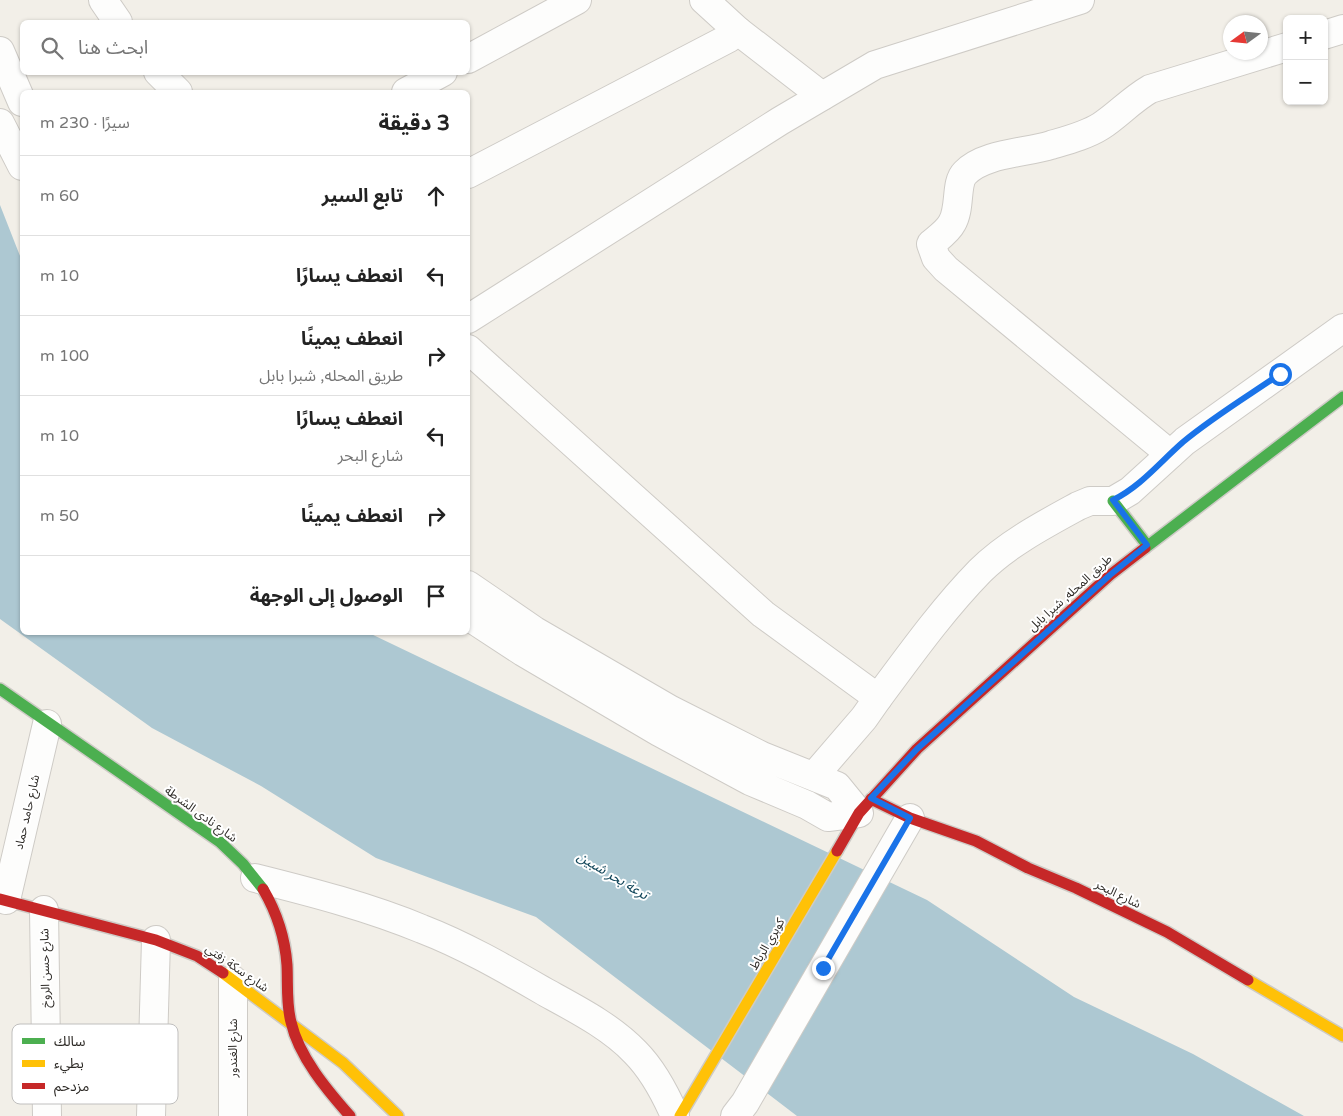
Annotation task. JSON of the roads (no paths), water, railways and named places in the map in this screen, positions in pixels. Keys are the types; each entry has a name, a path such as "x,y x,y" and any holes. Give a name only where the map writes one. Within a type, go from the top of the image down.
{"main road":[{"name":"طريق المحله, شبرا بابل","path":"865,806 917,749 1110,575 1343,396"},
{"path":"1117,505 1147,545"},
{"name":"شارع نادى الشرطة","path":"0,689 220,842 239,858 255,878 280,923 286,947 287,1002 291,1025"},
{"name":"شارع البحر","path":"865,806 910,818 976,841 1028,868 1076,888 1167,932 1343,1036"},
{"name":"كوبري الرباط","path":"680,1116 865,806"},
{"name":"شارع سكة زفتي","path":"3,900 156,940 197,956 233,980 291,1025 312,1065 342,1111"},
{"path":"291,1025 343,1063 398,1116"},
{"path":"686,1113 698,1088"}],"street":[{"path":"103,0 117,20"},
{"path":"470,58 577,0"},
{"path":"704,0 738,31 822,96"},
{"path":"470,318 822,96 876,65 1080,0"},
{"path":"1328,34 1343,29"},
{"path":"470,173 729,38 738,31"},
{"path":"1170,454 946,269 936,258 931,244 952,223 960,202 959,183 965,173 975,166 991,158 1049,146 1100,127 1134,98 1150,90 1283,48"},
{"path":"0,52 20,97"},
{"path":"161,75 176,90"},
{"path":"410,90 437,75"},
{"path":"0,123 20,162"},
{"path":"814,776 864,718 910,655 981,570 1011,546 1078,506 1090,502 1117,505 1185,441 1343,328"},
{"path":"470,351 763,614 878,698"},
{"path":"470,586 535,632 671,710 762,756 837,786 865,806"},
{"path":"470,617 540,662 750,781 807,805 828,817 865,806"},
{"name":"شارع حامد حماد","path":"3,900 48,724"},
{"path":"740,1110 910,818"},
{"path":"255,878 339,901 422,928 463,947 616,1034 636,1052 686,1113"},
{"name":"شارع حسن الروخ","path":"44,910 46,1024"},
{"path":"154,1024 156,940"},
{"name":"شارع الغندور","path":"233,980 233,1116"}],"water":[{"path":"0,205 20,256 20,633 0,619"},
{"name":"ترعة بحر شبين","path":"22,635 373,635 927,900 1074,997 1193,1054 1304,1116 797,1116 536,917 376,858 261,786 152,728"}]}
